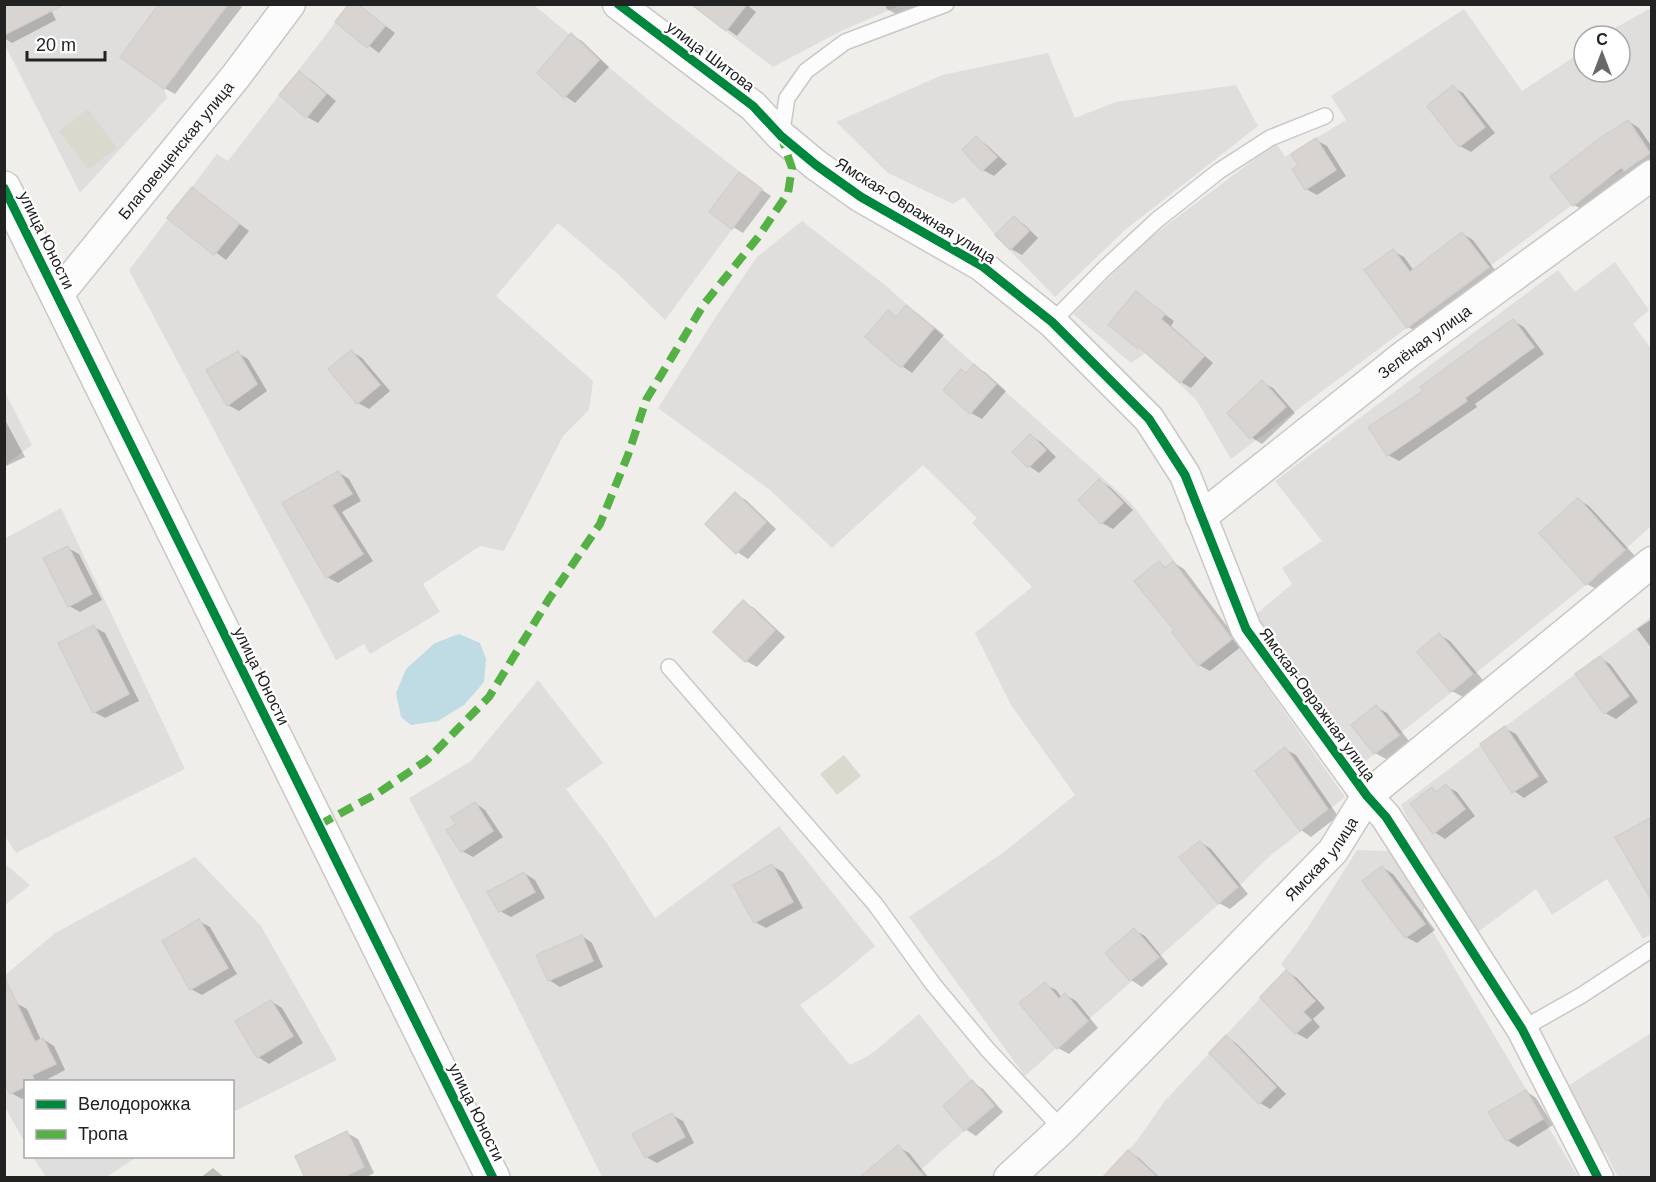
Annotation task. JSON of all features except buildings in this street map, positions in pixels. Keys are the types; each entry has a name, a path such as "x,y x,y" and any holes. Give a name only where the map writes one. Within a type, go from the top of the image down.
{"street":[{"name":"Благовещенская улица","path":"57,296 228,85 290,4"},
{"name":"улица Шитова","path":"618,4 753,106 781,136"},
{"name":"Ямская-Овражная улица","path":"781,136 816,165 861,196 982,266 1052,322 1149,419 1185,475 1245,629 1367,796 1386,817 1522,1029 1598,1178"},
{"name":"Зелёная улица","path":"1201,517 1405,355 1652,175"},
{"name":"улица Юности","path":"8,203 57,296 493,1178"},
{"name":"Ямская улица","path":"1009,1178 1062,1129 1333,850 1367,796 1652,562"}],"lane":[{"path":"781,136 787,98 806,71 845,42 946,4"},
{"path":"1052,322 1149,227 1219,171 1270,138 1324,116"},
{"path":"669,667 875,904 933,984 988,1050 1062,1129"},
{"path":"1522,1029 1582,995 1652,949"}],"shaded area":[{"path":"5,5 228,5 164,89 167,98 80,193 5,45"},
{"path":"349,5 534,5 658,108 762,189 665,320 619,275 558,223 496,296 593,381 589,410 563,436 504,551 480,546 423,584 440,612 370,654 364,644 336,660 129,270 217,154 228,161"},
{"path":"691,5 901,5 841,31 773,67"},
{"path":"1651,8 1651,153 1600,184 1231,459 1197,401 1147,352 1131,363 1073,314 1143,243 1276,143 1285,157 1346,120 1331,96 1464,9 1522,91 1572,58 1572,84 1632,84 1632,24 1622,24"},
{"path":"1048,53 1075,118 1116,102 1236,85 1258,126 1125,230 1055,297 995,235 964,197 953,204 888,173 836,122 942,75"},
{"path":"88,109 117,148 88,170 59,131"},
{"path":"802,221 885,285 1131,503 1233,639 1345,797 1271,855 1025,1076 909,917 1004,852 1075,795 1011,705 975,633 1032,587 972,523 977,518 923,465 832,548 770,490 658,408 757,257"},
{"path":"1615,262 1649,310 1633,324 1651,349 1651,526 1586,585 1363,763 1254,616 1292,584 1282,568 1322,541 1275,481 1558,270 1575,292"},
{"path":"5,392 32,445 4,465"},
{"path":"61,508 185,769 16,853 4,835 4,539"},
{"path":"1651,617 1651,934 1643,939 1607,879 1552,915 1536,889 1475,934 1421,847 1401,805"},
{"path":"538,680 603,763 566,789 606,842 655,918 779,826 875,946 800,1005 850,1065 870,1055 919,1014 972,1080 964,1131 913,1177 602,1177 510,992 409,798 471,761"},
{"path":"844,755 861,776 837,795 820,774"},
{"path":"1357,850 1388,851 1426,900 1423,915 1578,1177 1102,1178 1136,1142 1164,1102 1286,970 1281,964 1307,929"},
{"path":"195,857 261,926 337,1060 234,1112 234,1080 24,1080 24,1141 5,1107 4,976 55,933"},
{"path":"5,864 30,885 5,905"},
{"path":"1651,1033 1651,1177 1618,1177 1605,1152 1594,1155 1563,1089"},
{"path":"34,1158 135,1158 105,1178 46,1177"}],"water":[{"path":"459,634 480,643 486,659 484,682 464,705 438,721 411,725 401,717 396,693 406,669 435,643"}],"marked path":[{"path":"319,825 378,793 427,760 489,697 549,599 600,524 628,455 646,400 704,304 759,236 788,193 792,168 782,139"}],"cycle path":[{"path":"618,4 753,106 781,136 816,165 861,197 982,266 1052,322 1149,419 1185,475 1246,629 1367,796 1386,817 1522,1029 1598,1178"},
{"path":"4,188 493,1178"}]}
